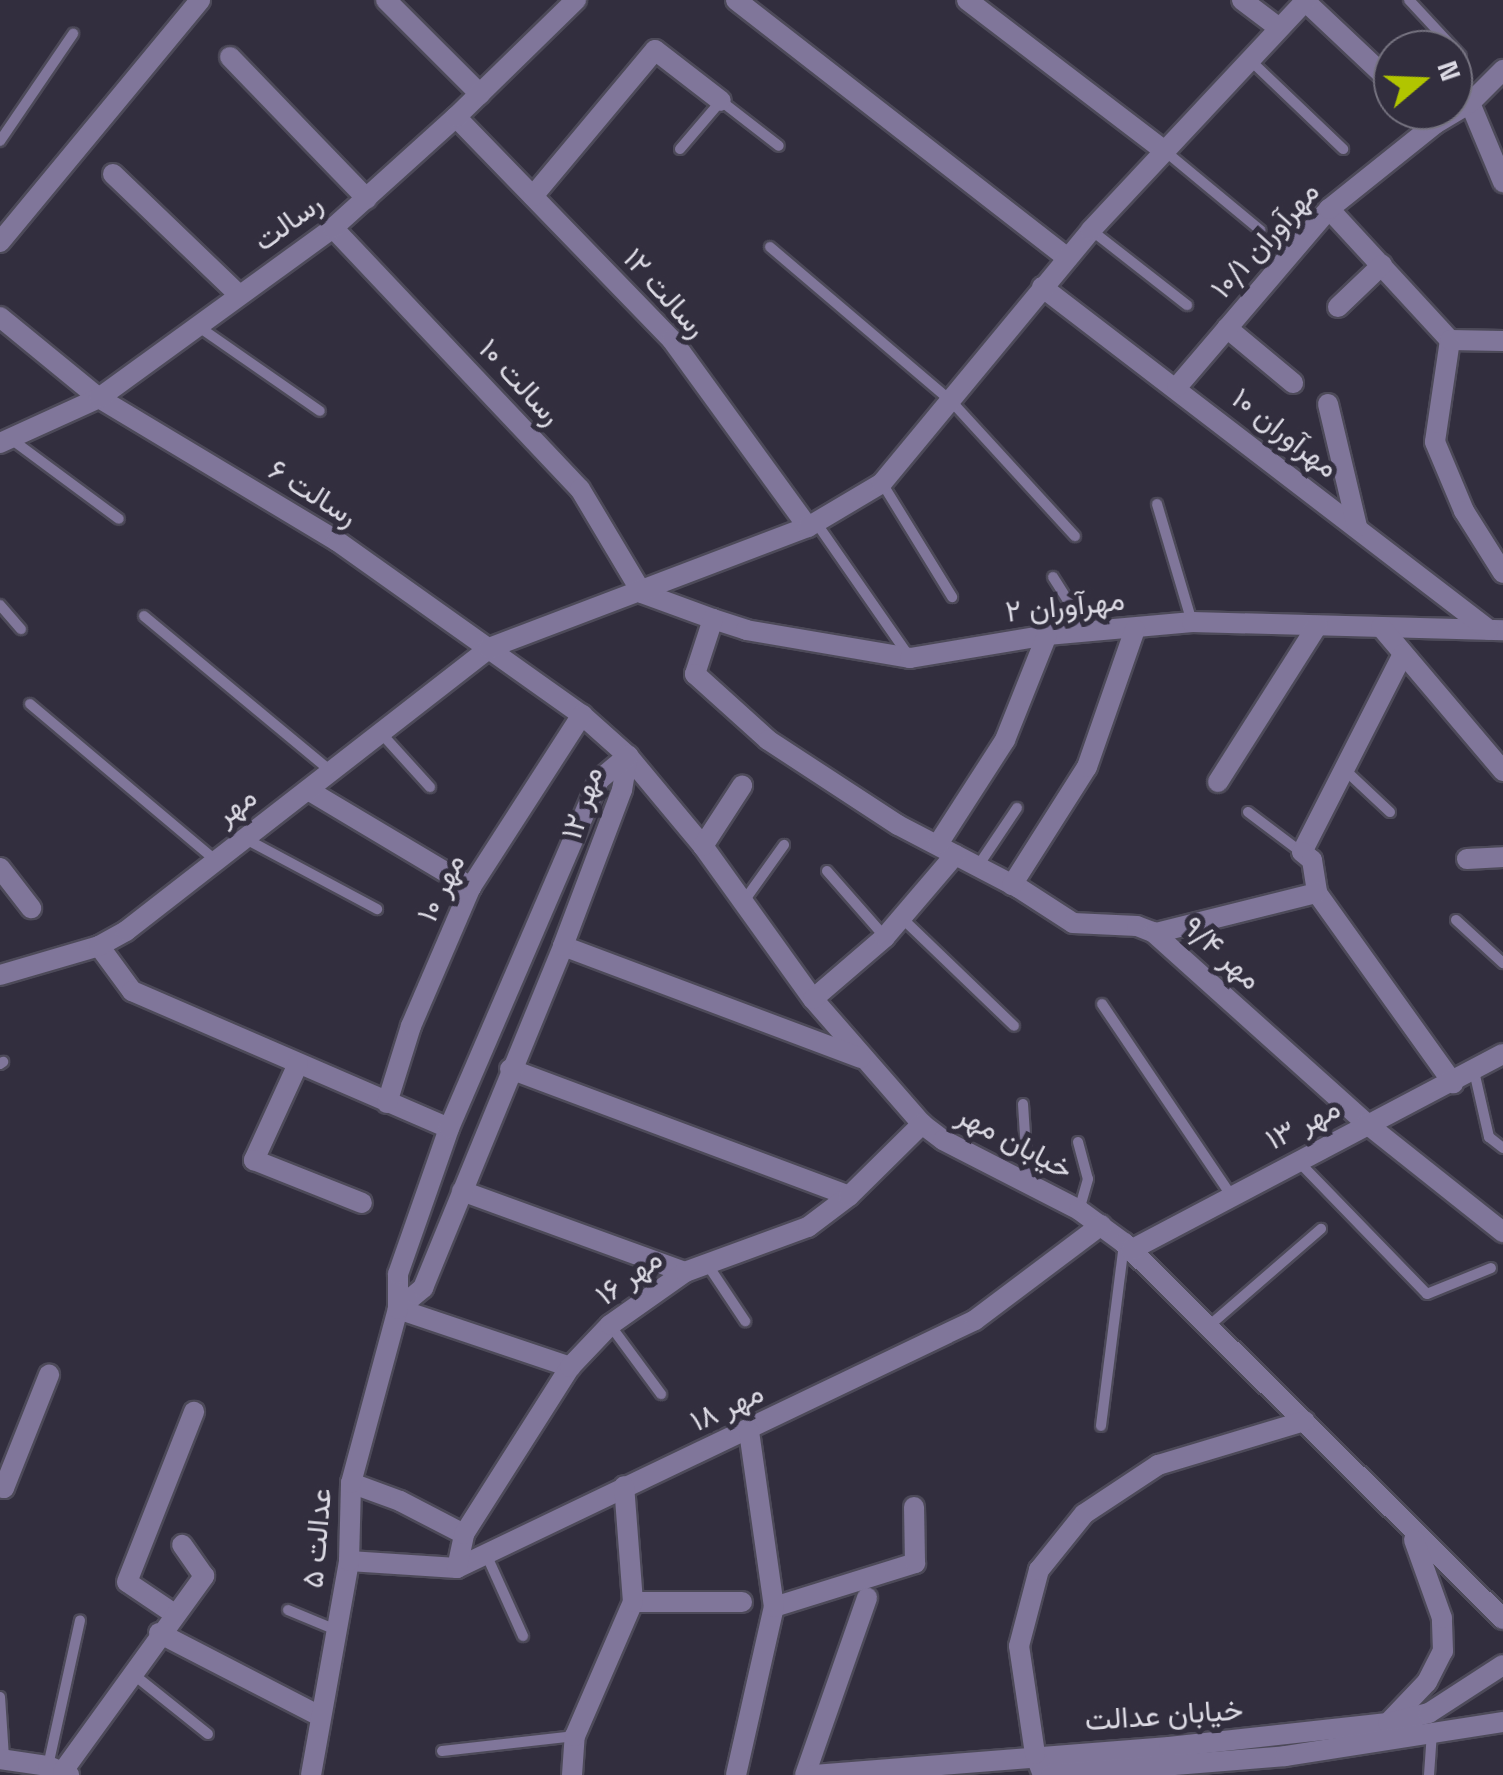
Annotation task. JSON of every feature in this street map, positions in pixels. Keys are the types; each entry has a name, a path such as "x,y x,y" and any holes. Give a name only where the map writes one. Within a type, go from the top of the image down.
{"street":[{"path":"3,232 200,0"},
{"path":"386,0 480,94"},
{"name":"رسالت","path":"5,441 99,398 334,228 576,0"},
{"path":"736,0 1067,258"},
{"path":"967,0 1162,149"},
{"path":"1242,0 1279,28"},
{"path":"882,483 1090,230 1162,149 1306,1 1373,65"},
{"path":"533,196 655,50 721,100"},
{"path":"230,57 367,199"},
{"name":"مهرآوران ۱۰/۱","path":"1473,99 1503,70"},
{"path":"1473,109 1503,182"},
{"name":"رسالت ۱۲","path":"456,117 672,340 811,524"},
{"name":"مهرآوران ۱۰/۱","path":"1177,387 1329,208 1414,130"},
{"path":"113,174 238,295"},
{"path":"1329,208 1450,340 1503,341"},
{"name":"رسالت ۱۰","path":"334,228 580,489 642,594"},
{"path":"1338,307 1382,265"},
{"name":"مهرآوران ۱۰","path":"1042,287 1496,630"},
{"name":"رسالت ۶","path":"0,317 99,398 336,541 489,648"},
{"path":"1227,328 1293,383"},
{"path":"1450,340 1435,442 1464,510 1503,573"},
{"path":"1328,404 1356,527"},
{"name":"مهر","path":"0,975 99,946 126,931 489,648 642,594 811,524 882,483"},
{"name":"مهرآوران ۲","path":"642,594 746,630 910,658 1047,635 1192,622 1496,630"},
{"name":"مهر ۹/۴","path":"713,619 695,674 768,740 898,825 1012,884 1073,923 1138,926 1156,934 1367,1124 1503,1232"},
{"path":"1218,782 1317,626"},
{"path":"1381,627 1503,771"},
{"path":"1012,884 1087,768 1135,629"},
{"path":"813,999 903,919 947,849 1005,740 1047,635"},
{"name":"خیابان مهر","path":"489,648 582,715 628,756 703,846 813,999 922,1124 943,1140 1079,1210 1128,1247 1210,1325 1408,1529 1503,1619"},
{"path":"1403,654 1302,852 1312,860 1317,893 1453,1082"},
{"name":"مهر ۱۰","path":"387,1103 412,1026 471,887 582,715"},
{"name":"مهر ۱۲","path":"398,1309 424,1288 563,946 622,790 628,756"},
{"name":"مهر ۱۲","path":"398,1309 398,1274 449,1128 599,780 628,756"},
{"path":"703,846 742,786"},
{"path":"308,790 471,887"},
{"path":"1468,858 1503,857"},
{"path":"0,868 32,908"},
{"path":"1156,934 1317,893"},
{"path":"99,946 132,991 449,1128"},
{"path":"563,946 862,1058"},
{"name":"مهر ۱۳","path":"1128,1247 1503,1054"},
{"path":"298,1064 254,1160 362,1203"},
{"path":"510,1070 849,1196"},
{"path":"465,1091 497,1105"},
{"name":"مهر ۱۶","path":"457,1568 464,1534 570,1366 610,1325 685,1272 808,1227 849,1196 922,1124"},
{"path":"462,1191 685,1272"},
{"name":"مهر ۱۸","path":"349,1561 457,1568 624,1486 749,1432 975,1320 1101,1225"},
{"path":"398,1309 570,1366"},
{"name":"عدالت ۵","path":"310,1775 349,1561 352,1483 398,1309"},
{"path":"0,1487 4,1488 49,1375"},
{"path":"173,1613 127,1582 194,1412"},
{"path":"1043,1775 1035,1754 1019,1646 1039,1570 1084,1514 1158,1465 1304,1421"},
{"path":"736,1775 774,1607 749,1432"},
{"path":"352,1483 400,1501 464,1534"},
{"path":"572,1775 575,1736 634,1602 624,1486"},
{"path":"774,1607 915,1563 914,1507"},
{"path":"1388,1722 1427,1682 1442,1651 1442,1618 1426,1564 1408,1529"},
{"path":"2,1759 60,1771 204,1576 182,1545"},
{"path":"805,1775 867,1598"},
{"path":"634,1602 742,1602"},
{"path":"159,1634 318,1715"},
{"name":"خیابان عدالت","path":"814,1775 1035,1754 1283,1756 1429,1713 1503,1665"},
{"name":"خیابان عدالت","path":"1051,1775 1170,1770 1432,1736 1503,1722"}],"lane":[{"path":"1410,0 1438,30"},
{"path":"0,140 72,34"},
{"path":"1248,58 1343,149"},
{"path":"680,149 721,100 779,146"},
{"path":"1162,149 1260,230"},
{"path":"1090,230 1187,305"},
{"path":"770,247 952,402 1075,536"},
{"path":"199,327 320,411"},
{"path":"5,441 119,519"},
{"path":"882,483 952,597"},
{"path":"1157,504 1192,622"},
{"path":"811,524 910,658"},
{"path":"1053,577 1087,632"},
{"path":"0,605 21,630"},
{"path":"144,616 332,772"},
{"path":"30,704 214,859"},
{"path":"381,733 430,787"},
{"path":"1343,769 1390,812"},
{"path":"978,866 1017,808"},
{"path":"1248,812 1302,852"},
{"path":"243,838 377,909"},
{"path":"743,902 784,845"},
{"path":"827,871 885,937"},
{"path":"903,919 1014,1026"},
{"path":"1456,920 1503,962"},
{"path":"1102,1004 1231,1195"},
{"path":"1474,1070 1488,1137 1503,1148"},
{"path":"1024,1104 1028,1182"},
{"path":"1078,1142 1088,1179 1079,1210"},
{"path":"1297,1160 1427,1294 1491,1268"},
{"path":"1210,1325 1321,1229"},
{"path":"1101,1426 1128,1247"},
{"path":"706,1264 744,1321"},
{"path":"610,1325 662,1394"},
{"path":"486,1554 523,1636"},
{"path":"288,1610 336,1630"},
{"path":"60,1771 80,1620"},
{"path":"132,1673 208,1734"},
{"path":"0,1698 2,1759"},
{"path":"442,1751 575,1736"},
{"path":"1429,1775 1432,1736"}]}
